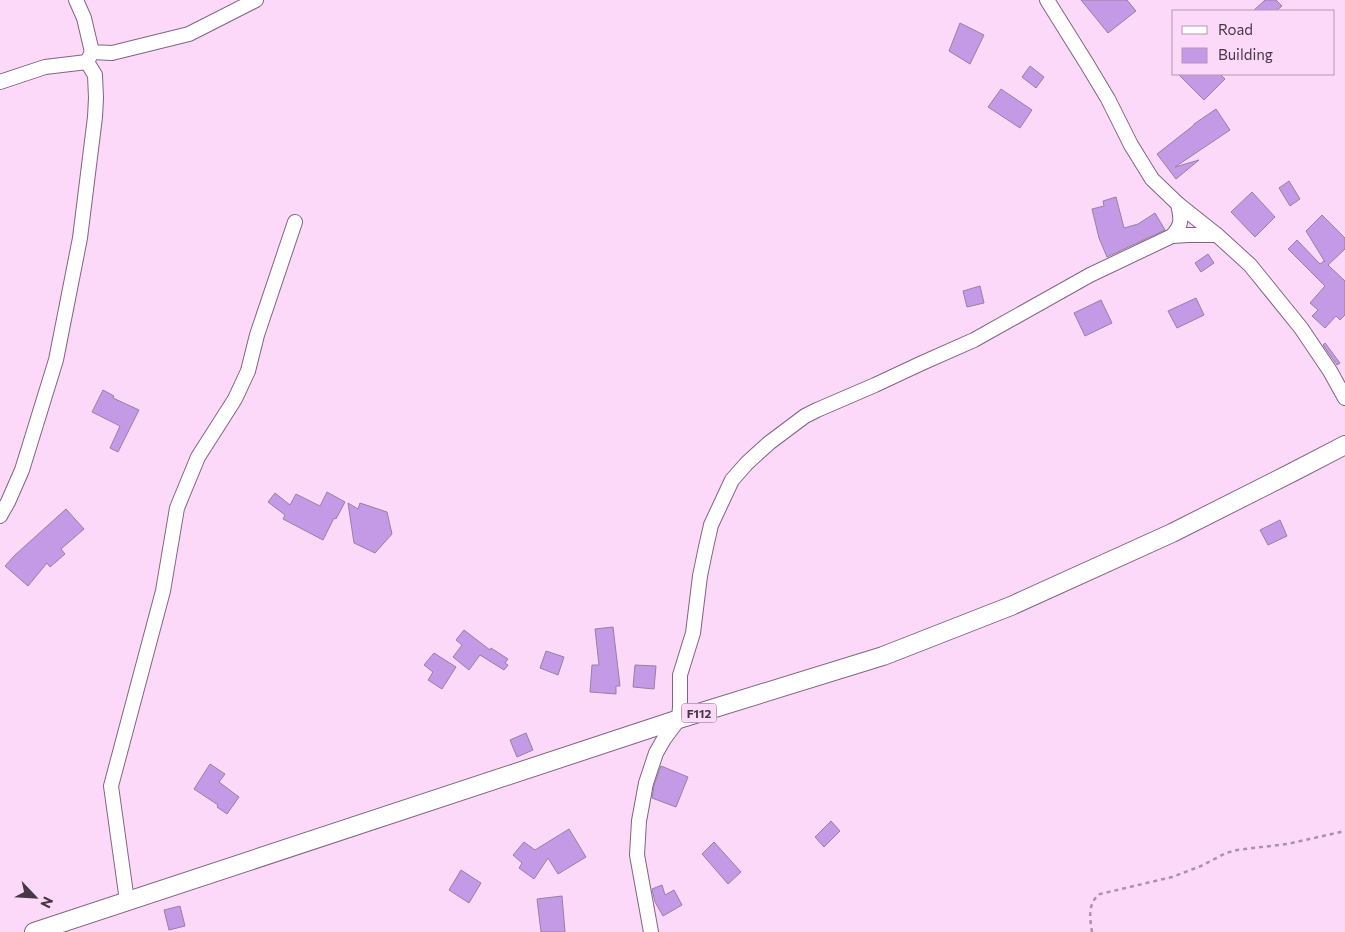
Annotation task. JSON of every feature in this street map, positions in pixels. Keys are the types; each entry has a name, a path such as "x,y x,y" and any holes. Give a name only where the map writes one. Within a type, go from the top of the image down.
{"main road":[{"name":"F112","path":"34,932 679,719 883,656 1011,606 1172,533 1345,444"}],"street":[{"path":"0,516 22,470 56,360 80,238 96,98 95,75 89,57 84,18 76,0"},
{"path":"0,82 45,67 189,34 256,0"},
{"path":"1047,0 1108,99 1131,145 1152,179 1178,204 1217,235 1250,265 1301,328 1330,371 1345,398"},
{"path":"651,932 637,854 639,821 644,792 656,753 664,738 679,719 680,675 693,633 700,576 709,532 732,480 769,443 805,416 974,340 1090,275 1172,236 1182,220 1178,204"},
{"path":"127,901 111,786 163,591 177,508 198,457 235,399 248,371 257,335 296,222"},
{"path":"1172,236 1217,235"},
{"path":"640,733 651,744 656,753"}],"path":[{"path":"1092,932 1090,910 1095,897 1100,894 1172,877 1201,866 1226,853 1287,844 1345,831"}],"building":[{"path":"1081,0 1127,0 1136,11 1108,33"},
{"path":"1265,0 1276,0 1282,6 1277,10 1254,10"},
{"path":"960,23 984,35 970,64 949,51"},
{"path":"1030,66 1044,77 1036,88 1022,77"},
{"path":"1179,75 1221,75 1225,79 1204,100"},
{"path":"1001,89 1032,110 1020,128 988,107"},
{"path":"1216,109 1230,130 1175,167 1199,160 1176,179 1157,154"},
{"path":"1289,181 1300,199 1290,206 1279,188"},
{"path":"1252,192 1275,217 1255,237 1231,212"},
{"path":"1116,197 1124,228 1138,224 1155,213 1165,230 1107,257 1099,238 1092,209 1104,206 1103,201"},
{"path":"1322,215 1345,238 1345,249 1328,265 1345,281 1345,315 1340,320 1336,316 1325,328 1312,316 1318,310 1310,303 1325,286 1288,249 1297,240 1320,264 1325,262 1306,231"},
{"path":"1208,254 1214,263 1201,272 1195,263"},
{"path":"980,286 984,303 967,307 963,291"},
{"path":"1196,298 1204,315 1177,328 1168,311"},
{"path":"1101,300 1112,323 1085,336 1074,313"},
{"path":"1325,343 1340,363 1337,365 1323,345"},
{"path":"103,390 114,396 113,398 139,410 118,452 110,448 120,426 92,412"},
{"path":"327,492 345,502 336,519 334,518 323,540 283,519 285,515 268,502 275,493 290,505 296,494 320,506"},
{"path":"348,503 358,509 360,503 387,512 392,534 375,553 354,543"},
{"path":"66,509 84,529 61,549 65,554 50,567 47,563 28,586 5,566"},
{"path":"1280,520 1287,536 1268,545 1260,530"},
{"path":"613,627 620,686 616,686 616,694 590,692 592,665 599,665 595,629"},
{"path":"464,630 490,650 491,648 508,659 505,663 508,665 504,670 480,655 469,670 453,657 462,645 456,640"},
{"path":"546,651 564,657 558,675 540,668"},
{"path":"434,653 456,667 442,689 428,680 433,672 424,665"},
{"path":"635,665 656,666 654,689 633,687"},
{"path":"526,733 533,750 517,757 510,740"},
{"path":"210,764 225,774 219,782 239,797 227,814 217,807 218,805 194,789"},
{"path":"661,766 688,777 676,807 652,798 654,785"},
{"path":"831,821 840,831 824,847 815,837"},
{"path":"569,829 586,857 558,874 548,858 534,879 519,868 522,863 513,855 524,842 535,850"},
{"path":"714,842 741,872 728,884 702,854"},
{"path":"461,870 481,883 469,903 449,890"},
{"path":"662,885 665,895 674,890 682,905 663,916 655,902 652,889"},
{"path":"562,896 565,932 541,932 537,899"},
{"path":"180,906 185,926 169,930 164,910"}]}
